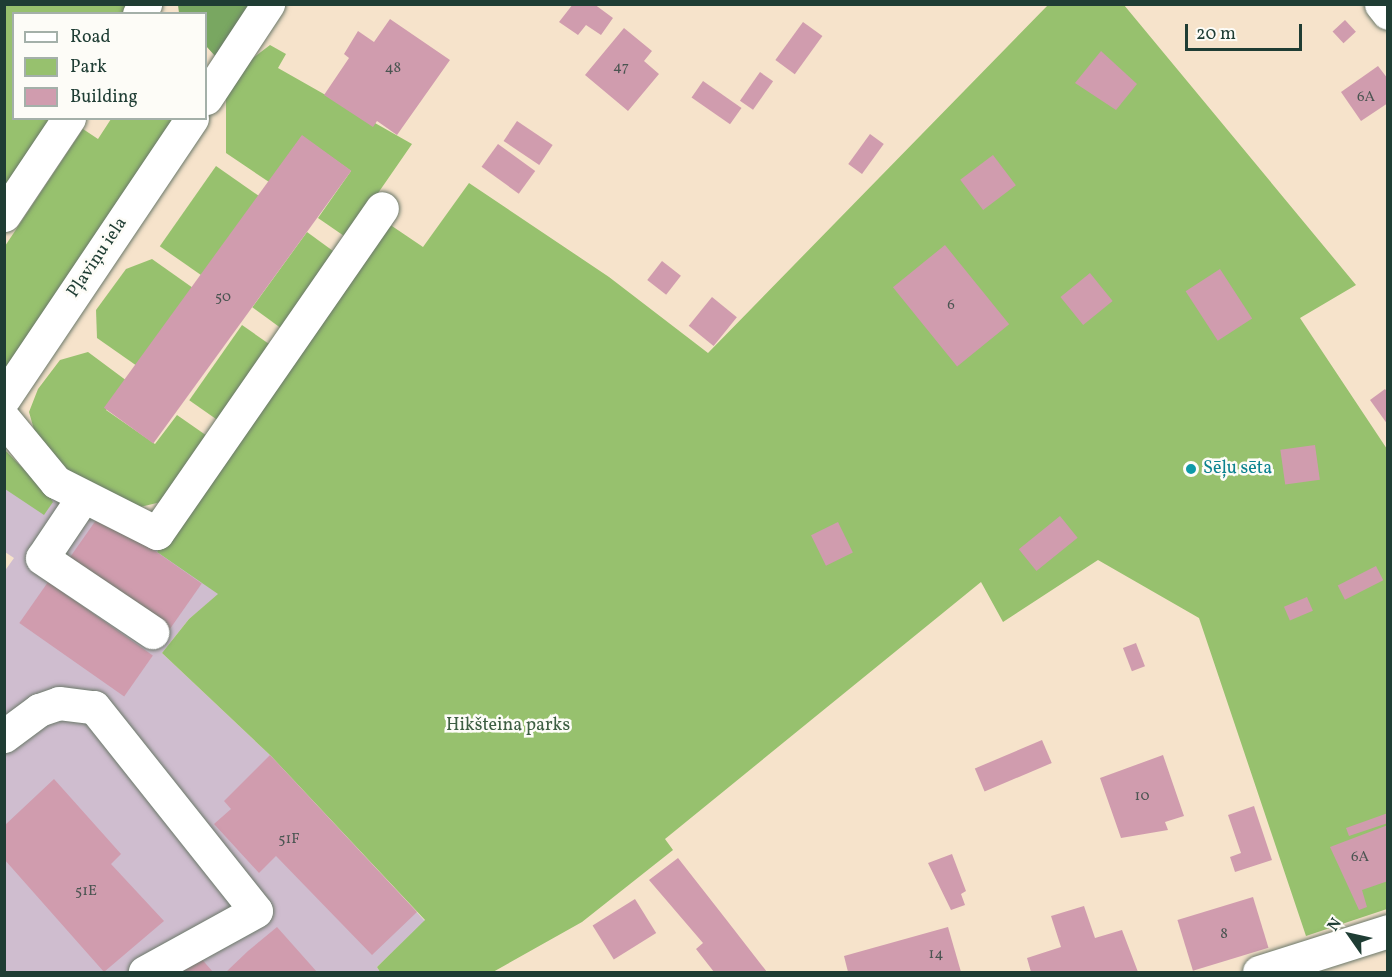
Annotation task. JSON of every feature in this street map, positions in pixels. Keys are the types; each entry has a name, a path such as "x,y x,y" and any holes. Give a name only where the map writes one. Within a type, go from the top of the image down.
{"street":[{"path":"207,96 268,4"},
{"path":"1381,4 1388,13"},
{"path":"4,215 68,120"},
{"name":"Pļaviņu iela","path":"4,398 191,120"},
{"path":"4,419 44,473 83,497 157,533 382,208"},
{"path":"83,497 42,558 152,633"},
{"path":"4,736 39,710 59,703 94,707 256,911 145,972"},
{"path":"1259,972 1388,931"}],"shaded area":[{"path":"5,478 171,533 157,551 219,594 189,619 162,653 270,755 425,921 377,967 380,972 5,972 4,572 14,558 5,552"}],"green space":[{"path":"5,5 132,5 127,12 12,12 12,120 56,120 5,197"},
{"path":"178,5 251,5 216,57 207,47 207,12 179,12"},
{"name":"Hikšteina parks","path":"1048,5 1124,5 1356,285 1300,318 1387,449 1387,909 1306,936 1199,618 1098,560 1003,622 981,582 665,839 673,850 582,922 493,972 380,972 377,967 425,920 271,756 162,653 189,619 218,594 157,552 386,222 423,247 469,183 609,277 708,353"},
{"path":"270,45 286,54 278,68 412,144 347,238 318,218 351,171 302,136 269,182 226,153 226,96 249,61"},
{"path":"110,120 174,120 5,373 5,246 83,129 98,139"},
{"path":"216,166 259,196 202,276 160,246"},
{"path":"307,232 336,253 281,328 252,307"},
{"path":"152,259 193,288 137,366 97,338 96,310 126,269"},
{"path":"242,325 272,346 220,422 189,400"},
{"path":"88,352 127,381 106,410 155,444 177,415 210,438 161,502 136,508 53,464 37,440 29,412 38,389 60,360"},
{"path":"4,449 53,502 44,515 5,489"}],"building":[{"path":"573,4 594,4 613,18 601,35 586,25 578,35 559,22"},
{"path":"390,19 450,60 397,135 377,121 373,127 324,95 349,58 344,54 358,31 374,42"},
{"path":"1345,20 1356,32 1343,43 1333,32"},
{"path":"803,22 822,36 795,74 775,60"},
{"path":"624,28 652,51 644,61 659,74 628,111 585,75"},
{"path":"1101,51 1137,84 1116,110 1075,83"},
{"path":"1378,66 1388,79 1388,103 1361,121 1341,92"},
{"path":"760,72 773,81 753,110 740,101"},
{"path":"703,81 742,108 730,124 692,97"},
{"path":"517,121 553,145 539,165 504,141"},
{"path":"870,134 884,144 862,174 848,164"},
{"path":"302,135 351,171 153,443 104,408"},
{"path":"498,144 535,171 519,194 482,167"},
{"path":"993,155 1016,185 983,210 960,180"},
{"path":"945,245 1009,324 957,366 893,287"},
{"path":"662,261 681,276 666,295 647,280"},
{"path":"1220,269 1252,318 1218,341 1186,291"},
{"path":"1090,273 1113,301 1083,325 1060,297"},
{"path":"712,297 737,317 714,346 689,326"},
{"path":"1385,389 1388,393 1388,425 1370,400"},
{"path":"1315,445 1320,480 1285,485 1280,450"},
{"path":"101,513 202,584 168,631 68,561"},
{"path":"1060,516 1078,538 1036,571 1019,549"},
{"path":"838,522 853,553 826,566 811,535"},
{"path":"1376,566 1383,580 1345,600 1338,586"},
{"path":"48,582 153,655 124,696 19,623"},
{"path":"1307,597 1313,611 1290,621 1284,607"},
{"path":"1136,643 1145,666 1132,671 1123,648"},
{"path":"1042,740 1052,763 985,792 975,769"},
{"path":"270,755 417,912 372,955 276,856 259,873 214,824 231,809 224,801"},
{"path":"1163,755 1184,816 1165,822 1168,830 1121,838 1100,778"},
{"path":"54,779 121,854 111,864 164,921 104,972 4,859 5,825"},
{"path":"1254,806 1272,860 1235,872 1230,857 1241,853 1228,815"},
{"path":"1388,813 1388,823 1349,836 1346,828"},
{"path":"1388,825 1388,881 1362,890 1367,907 1359,910 1330,847"},
{"path":"952,854 966,891 961,894 965,905 951,910 928,863"},
{"path":"678,858 767,972 714,972 696,949 703,943 649,880"},
{"path":"1253,897 1268,948 1193,971 1177,920"},
{"path":"635,899 656,933 614,959 593,925"},
{"path":"1084,906 1095,938 1122,930 1138,972 1031,972 1027,958 1061,947 1051,916"},
{"path":"277,927 317,972 226,972 248,951"},
{"path":"948,927 961,972 848,972 844,956"},
{"path":"199,956 213,972 180,972"}],"place":[{"name":"Sēļu sēta","path":"1191,469"}]}
